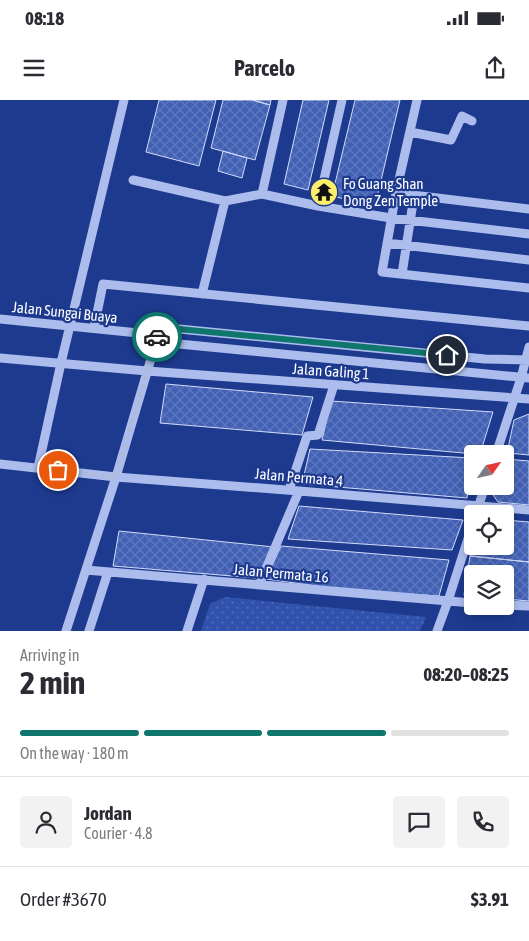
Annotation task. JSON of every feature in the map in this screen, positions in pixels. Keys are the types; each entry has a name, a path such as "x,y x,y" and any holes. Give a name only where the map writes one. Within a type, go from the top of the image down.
{"street":[{"path":"38,468 124,100"},
{"path":"262,194 283,100"},
{"path":"318,206 342,100"},
{"path":"418,100 396,193 382,272 529,288"},
{"path":"410,132 452,140 462,116 472,121"},
{"path":"133,180 225,201 262,194 318,206 391,218 529,234"},
{"path":"396,193 529,209"},
{"path":"402,274 414,196"},
{"path":"202,294 225,201"},
{"path":"387,243 529,260"},
{"path":"94,328 103,284 529,326"},
{"name":"Jalan Sungai Buaya","path":"0,319 158,335 179,344 525,378"},
{"name":"Jalan Sungai Buaya","path":"158,335 179,329 475,358 527,360"},
{"path":"66,631 116,477 158,335"},
{"path":"499,445 514,398 525,378 529,347"},
{"name":"Jalan Galing 1","path":"0,358 147,371 529,399"},
{"path":"289,490 307,436 318,435 334,385"},
{"name":"Jalan Permata 4","path":"0,464 116,477 299,490 464,508"},
{"path":"260,585 299,490"},
{"name":"Jalan Permata 4","path":"514,510 529,510"},
{"path":"437,631 464,551"},
{"name":"Jalan Permata 16","path":"86,570 464,603"},
{"path":"89,631 108,572"},
{"path":"187,631 204,579"},
{"path":"514,605 529,606"}],"shaded area":[{"path":"225,597 426,617 420,631 201,631 210,604"}],"building":[{"path":"159,100 216,100 199,166 146,152"},
{"path":"223,100 252,100 270,105 255,160 211,148"},
{"path":"252,100 271,100 270,105"},
{"path":"303,100 329,100 308,190 284,184"},
{"path":"355,100 400,100 375,206 332,196"},
{"path":"223,151 247,158 242,178 218,171"},
{"path":"166,384 313,397 302,435 160,423"},
{"path":"331,401 493,412 483,445 464,445 464,453 322,440"},
{"path":"529,414 529,455 514,454 514,445 509,445 514,420"},
{"path":"310,449 464,458 464,495 467,495 467,498 302,484"},
{"path":"514,460 529,461 529,505 498,502 493,495 514,495"},
{"path":"299,506 463,520 452,550 288,539"},
{"path":"514,521 529,522 529,562 470,556 514,555"},
{"path":"119,531 274,547 256,578 113,566"},
{"path":"281,546 449,560 439,596 345,590 266,579"},
{"path":"470,556 529,562 529,601 514,600 514,565 469,565"}],"way so far":[{"path":"58,470 116,477 157,337"}],"place":[{"name":"Fo Guang Shan Dong Zen Temple","path":"324,192"}],"route":[{"path":"157,337 158,335 179,329 447,355"}]}
